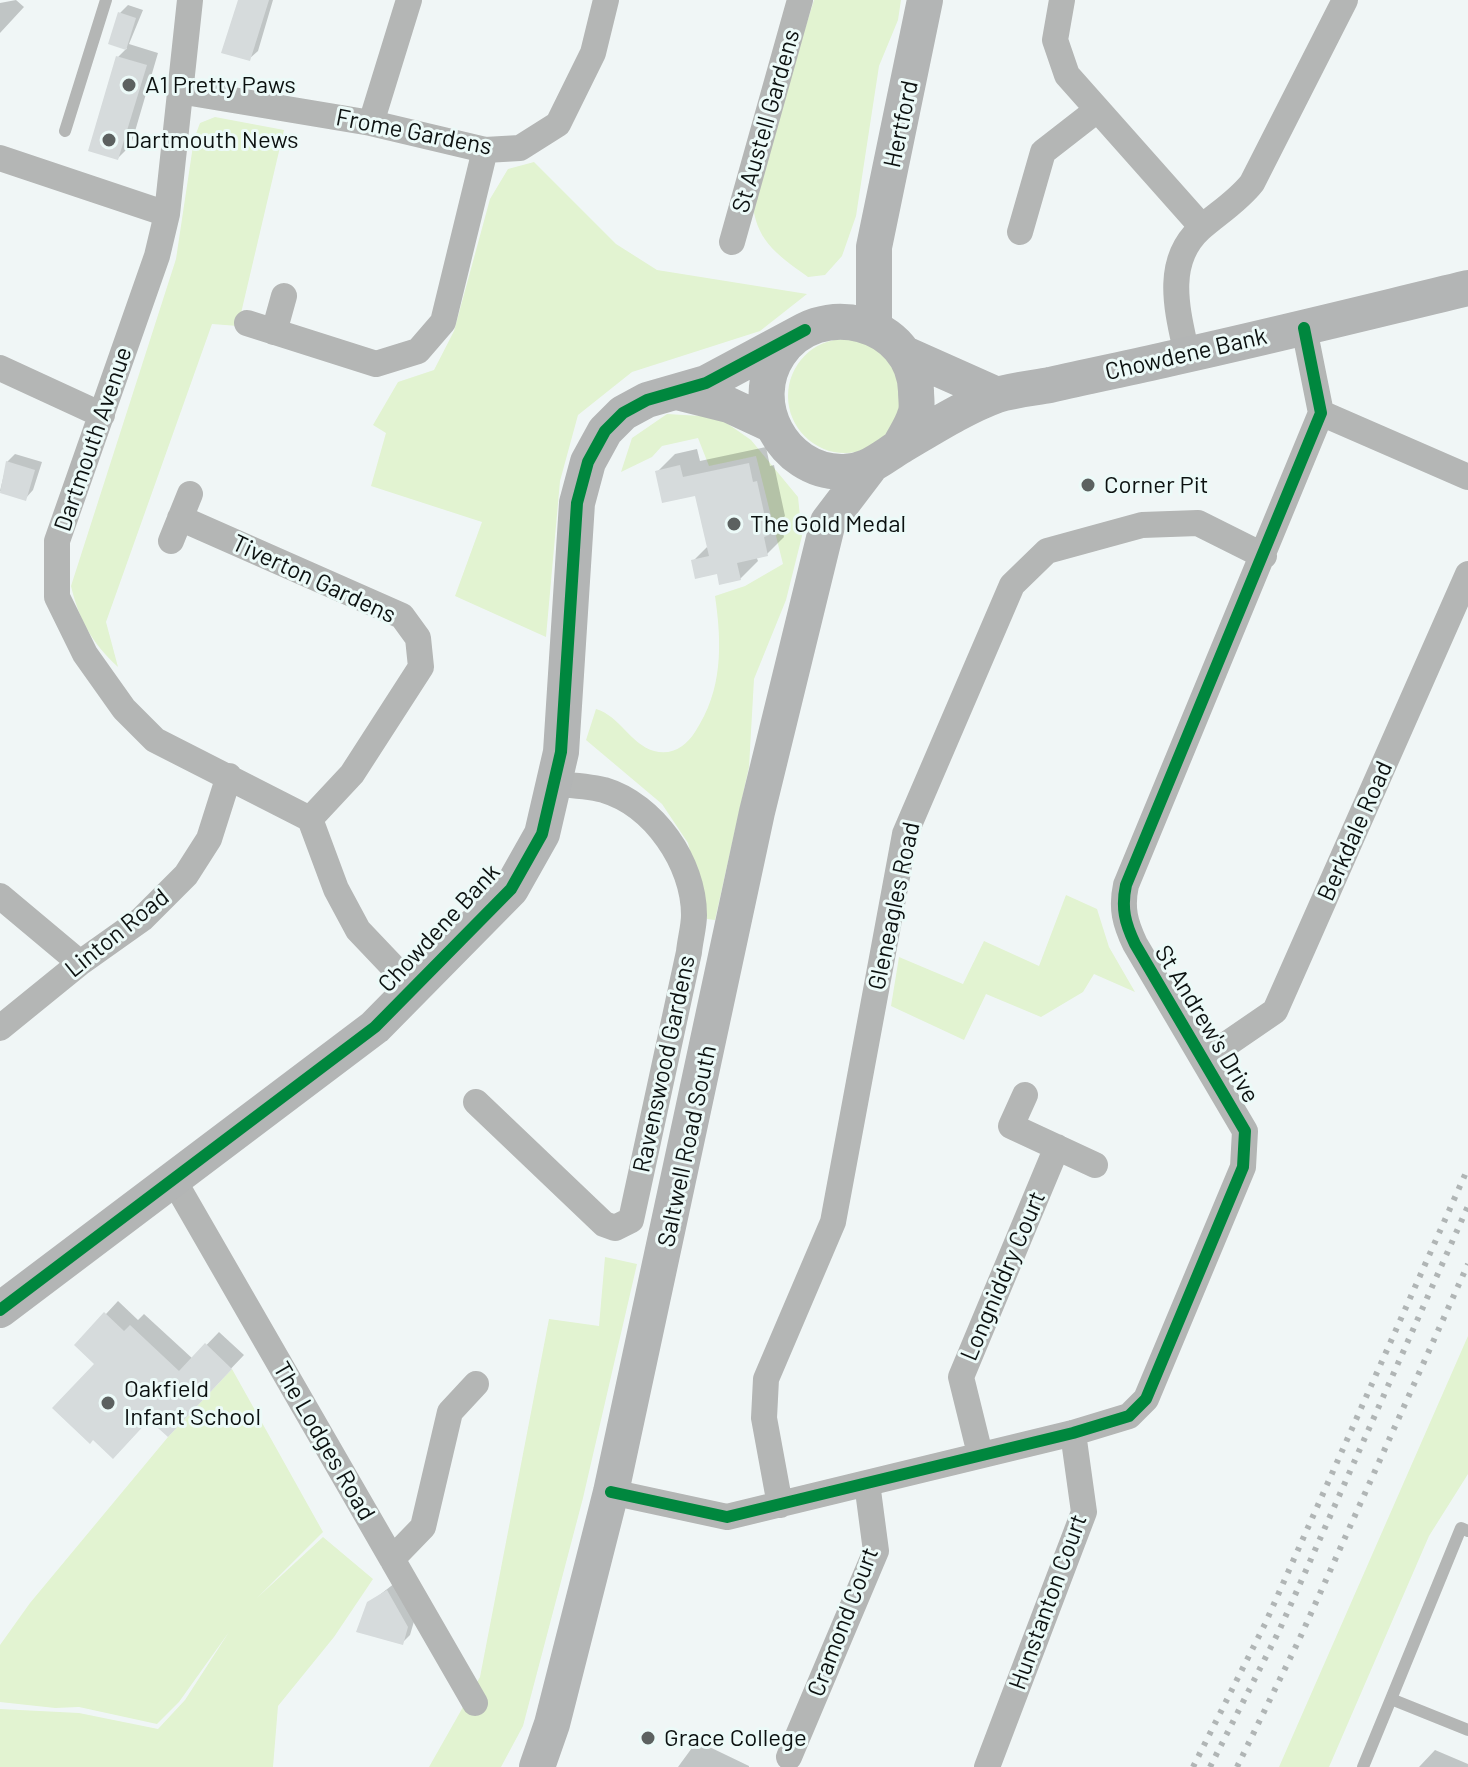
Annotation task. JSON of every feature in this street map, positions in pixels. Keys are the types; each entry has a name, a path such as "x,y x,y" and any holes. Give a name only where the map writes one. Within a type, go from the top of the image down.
{"street":[{"path":"371,123 409,0"},
{"name":"Frome Gardens","path":"179,91 371,123 485,150 520,148 558,124 593,53 606,0"},
{"name":"St Austell Gardens","path":"732,242 800,0"},
{"name":"Hertford","path":"874,327 874,247 925,0"},
{"path":"1062,0 1055,27 1057,53 1067,75 1202,227"},
{"path":"1187,355 1175,295 1176,279 1186,248 1202,227 1229,208 1252,183 1345,0"},
{"name":"Dartmouth Avenue","path":"181,3 179,91 167,214 157,256 57,541 57,597 85,654 124,709 155,740 310,819"},
{"path":"1020,232 1043,152 1097,110"},
{"path":"247,323 376,364 418,351 443,322 485,150"},
{"path":"0,158 167,214"},
{"name":"Hertford","path":"818,325 874,247"},
{"name":"Chowdene Bank","path":"899,447 997,395 1187,355 1468,288"},
{"path":"274,332 284,296"},
{"path":"852,321 874,327 890,337 905,354 916,376 916,413 899,447 869,468 842,473 817,468 797,457 783,444 772,425 767,406 768,380 780,353 818,325 852,321"},
{"name":"Chowdene Bank","path":"0,1310 375,1027 415,990 511,889 542,834 561,752 577,503 588,462 605,431 623,413 647,400 681,393 818,325"},
{"path":"1304,328 1321,413 1468,477"},
{"path":"905,354 997,395"},
{"path":"0,368 102,415"},
{"name":"Chowdene Bank","path":"681,393 729,405 772,425"},
{"name":"St Andrew's Drive","path":"611,1492 727,1517 1073,1433 1129,1416 1146,1399 1243,1167 1245,1131 1135,944 1124,921 1122,901 1321,413"},
{"name":"Saltwell Road South","path":"817,468 828,522"},
{"name":"Saltwell Road South","path":"537,1767 556,1709 611,1492 757,812 828,522 869,468"},
{"name":"Tiverton Gardens","path":"180,517 402,616 418,638 421,667 352,774 310,819"},
{"name":"Gleneagles Road","path":"780,1505 764,1418 766,1379 833,1222 905,834 1012,585 1047,551 1142,525 1198,523 1264,556"},
{"name":"Berkdale Road","path":"1205,1059 1275,1011 1468,574"},
{"name":"Linton Road","path":"0,1028 80,963 142,919 186,875 209,839 229,776"},
{"name":"Ravenswood Gardens","path":"476,1102 604,1224 615,1228 631,1220 689,952 694,913 682,864 669,838 648,816 628,801 604,790 554,784"},
{"path":"310,819 336,889 358,930 415,990"},
{"path":"0,896 80,963"},
{"path":"1025,1095 1011,1126 1095,1165"},
{"name":"Longniddry Court","path":"980,1454 961,1377 1057,1147"},
{"name":"The Lodges Road","path":"173,1179 475,1703"},
{"path":"392,1559 423,1527 450,1412 476,1384"},
{"name":"Hunstanton Court","path":"987,1767 1084,1512 1073,1433"},
{"name":"Cramond Court","path":"789,1757 876,1551 867,1483"}],"lane":[{"path":"65,131 106,0"},
{"path":"1363,1767 1461,1528 1468,1531"},
{"path":"1391,1699 1468,1730"}],"green space":[{"path":"814,0 901,0 898,20 879,66 856,216 842,256 825,275 808,277 777,253 762,235 752,198"},
{"path":"215,117 284,130 238,326 212,324 106,622 118,667 88,630 71,586 176,259 194,139 200,123"},
{"path":"534,162 616,244 657,270 807,294 760,331 632,372 578,415 560,481 546,637 455,596 482,522 371,486 386,433 373,425 398,382 434,370 454,331 490,199 508,169"},
{"path":"845,339 867,344 885,356 897,374 902,396 897,418 885,436 867,448 845,453 823,448 805,436 793,418 788,396 793,374 805,356 823,344"},
{"path":"667,414 718,417 751,440 798,497 802,536 786,600 754,679 749,767 715,920 707,919 688,843 662,804 586,740 596,709 654,751 673,751 687,742 704,716 715,683 719,632 715,596 745,586 783,564 756,456 709,466 698,438 662,446 652,457 621,472 632,438"},
{"path":"1066,895 1097,909 1109,947 1135,992 1094,974 1083,992 1041,1017 986,994 964,1040 891,1006 899,957 963,984 984,941 1039,966"},
{"path":"605,1257 637,1264 583,1498 523,1726 501,1767 429,1767 480,1677 549,1319 599,1326"},
{"path":"1468,1336 1468,1474 1429,1536 1329,1767 1279,1767"},
{"path":"232,1369 323,1532 257,1598 323,1537 373,1579 334,1637 278,1706 273,1767 0,1767 0,1709 79,1713 158,1729 185,1700 229,1632 179,1702 157,1724 79,1707 55,1708 0,1702 0,1645 30,1603 168,1437"}],"building":[{"path":"238,0 269,0 250,61 221,53"},
{"path":"118,12 136,18 126,50 108,44"},
{"path":"116,56 147,65 118,160 88,151"},
{"path":"6,461 35,470 26,501 0,493"},
{"name":"The Gold Medal","path":"749,463 753,482 757,481 769,535 764,537 768,556 737,563 741,580 719,585 717,574 695,579 691,560 709,556 695,496 662,503 655,471 680,465 683,477"},
{"path":"104,1312 124,1331 130,1325 179,1371 205,1343 232,1369 168,1437 149,1420 113,1459 93,1440 90,1444 52,1408 94,1364 74,1345"},
{"path":"387,1590 408,1627 403,1645 356,1632 367,1602"}],"railway":[{"path":"1193,1767 1265,1624 1468,1168"},
{"path":"1210,1767 1279,1631 1468,1206"},
{"path":"1237,1767 1299,1640 1468,1264"}],"cycle path":[{"path":"611,1492 727,1517 1073,1433 1129,1416 1146,1399 1243,1167 1245,1131 1135,944 1125,915 1126,885 1321,413 1304,328"},
{"path":"0,1310 375,1027 511,889 542,834 561,752 577,503 588,462 605,431 623,413 647,400 706,383 805,330"}],"place":[{"name":"A1 Pretty Paws","path":"129,85"},
{"name":"Dartmouth News","path":"109,140"},
{"name":"Corner Pit","path":"1088,485"},
{"name":"The Gold Medal","path":"734,524"},
{"name":"Oakfield Infant School","path":"108,1403"},
{"name":"Grace College","path":"648,1738"}]}
